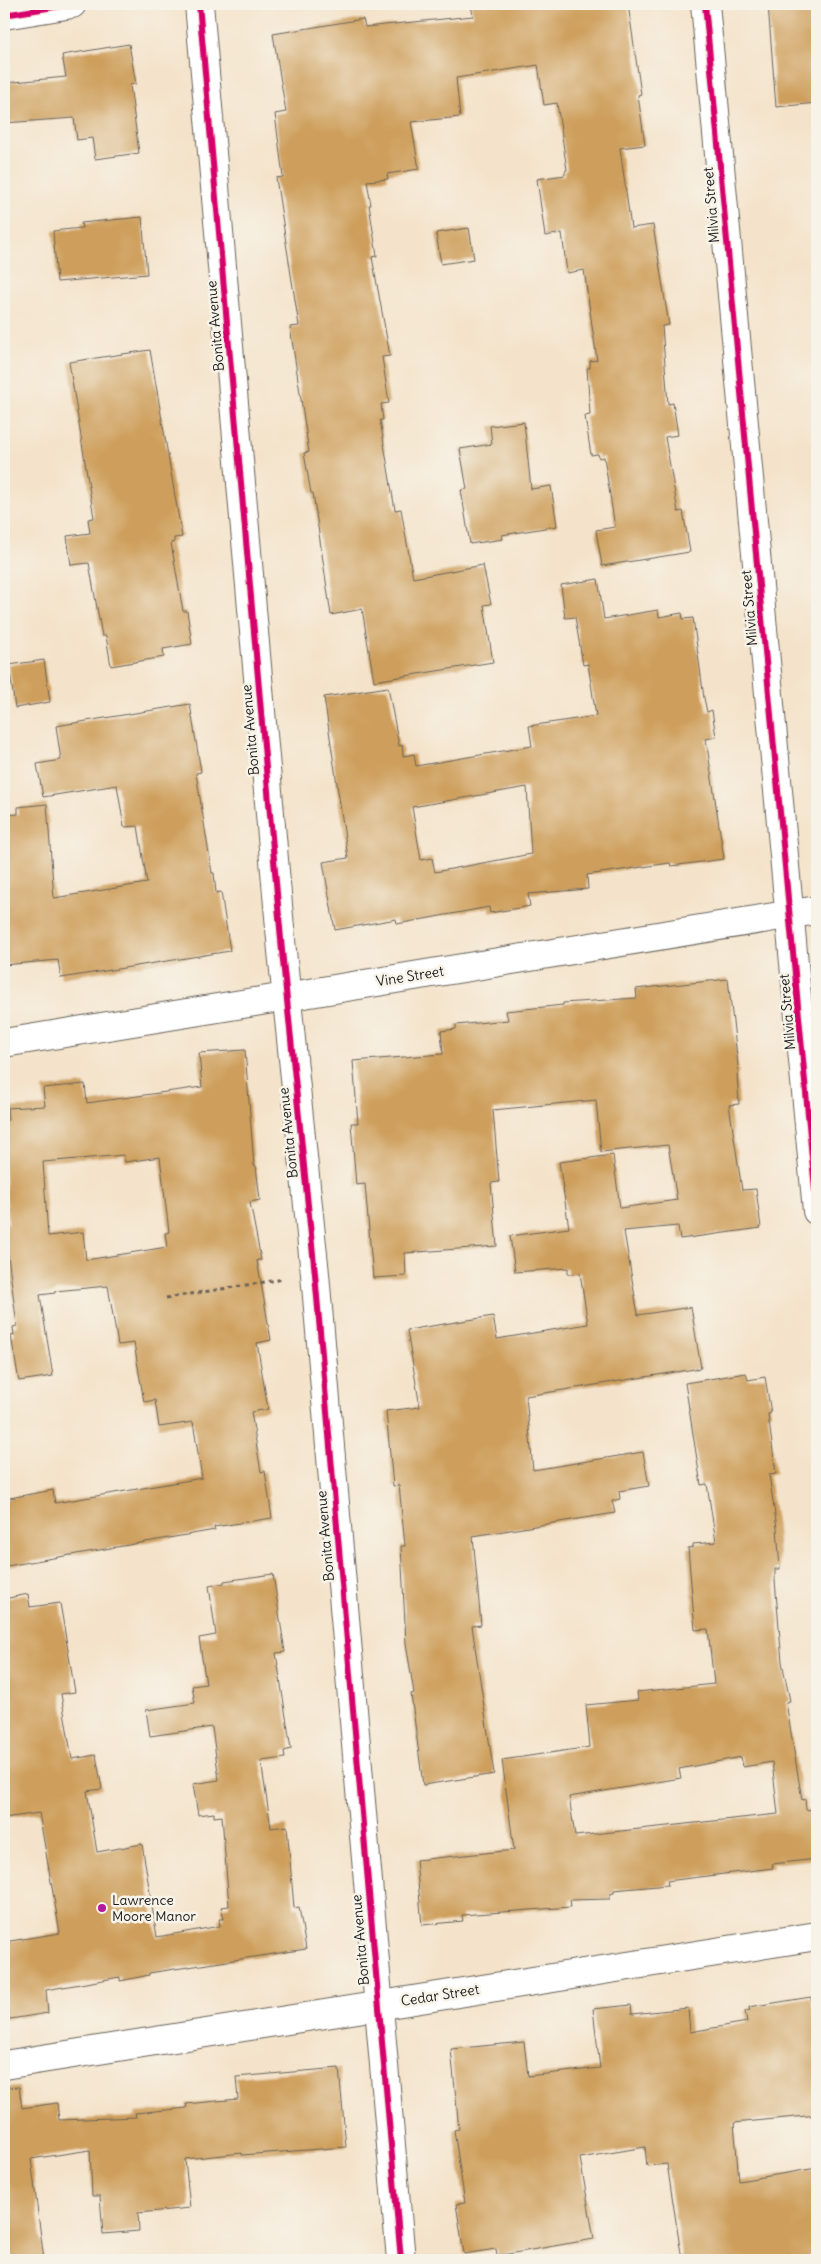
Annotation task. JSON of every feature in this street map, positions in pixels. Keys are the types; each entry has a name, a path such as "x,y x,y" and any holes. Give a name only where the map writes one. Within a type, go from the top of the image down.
{"street":[{"path":"4,16 72,4"},
{"name":"Bonita Avenue","path":"199,4 287,996 315,1274 401,2260"},
{"name":"Milvia Street","path":"705,4 817,1211"},
{"name":"Vine Street","path":"4,1043 817,910"},
{"name":"Cedar Street","path":"4,2065 378,2004 817,1936"}],"path":[{"path":"166,1298 315,1274"}],"building":[{"path":"471,4 628,4 641,94 638,95 645,145 620,148 631,228 653,225 669,325 662,326 668,404 673,403 678,435 665,437 678,512 683,511 690,552 602,566 596,530 615,527 604,457 599,458 598,454 591,455 585,416 590,415 587,368 590,368 590,361 597,360 584,270 567,273 562,233 545,236 537,179 565,175 567,170 557,103 544,105 538,65 456,78 460,117 411,122 419,169 387,174 388,179 367,181 377,256 372,257 390,356 382,357 389,403 381,404 383,420 380,420 395,510 401,509 413,578 483,565 491,604 484,605 493,662 374,681 362,609 331,615 313,493 311,493 304,453 309,452 290,327 299,326 276,178 283,177 275,114 286,112 273,34 363,19 365,27 473,16"},
{"path":"768,4 817,4 817,103 776,107"},
{"path":"129,44 136,84 130,85 139,153 95,159 92,138 77,140 74,118 4,123 4,83 66,77 62,55"},
{"path":"142,217 147,274 57,282 53,231 82,228 81,223"},
{"path":"469,228 474,259 441,264 436,233"},
{"path":"150,350 182,537 174,538 174,542 171,543 183,611 187,611 192,644 163,649 164,657 111,666 106,636 102,636 89,563 71,565 67,536 90,533 88,519 94,518 69,362"},
{"path":"524,422 531,489 551,486 557,526 502,535 503,539 470,544 461,490 467,489 460,449 492,444 490,426"},
{"path":"598,579 604,619 658,610 659,617 682,613 683,619 693,618 704,698 707,712 712,710 716,737 706,739 724,859 671,866 670,863 587,875 588,889 528,894 530,906 490,913 489,907 397,924 396,919 335,930 323,862 348,858 324,697 388,687 399,746 402,745 403,756 414,754 416,766 532,746 529,726 596,716 588,664 583,665 575,617 565,618 561,585","holes":["527,787 531,854 435,872 432,858 421,860 412,807"]},
{"path":"44,660 50,702 15,708 9,665"},
{"path":"190,704 201,772 196,773 212,873 214,873 216,893 221,892 230,951 61,978 58,960 4,965 4,815 18,814 18,807 47,804 54,898 147,883 138,826 124,827 117,785 43,797 37,764 61,760 56,726"},
{"path":"728,979 739,1074 737,1074 739,1104 729,1105 742,1190 756,1189 761,1228 680,1239 678,1226 624,1231 638,1315 691,1307 701,1368 526,1396 533,1470 643,1452 649,1486 619,1491 620,1499 612,1501 615,1513 473,1536 481,1625 472,1626 494,1774 423,1785 411,1694 414,1693 406,1643 401,1546 405,1546 399,1485 393,1486 386,1411 420,1407 407,1330 493,1316 497,1339 588,1324 580,1273 568,1274 568,1268 515,1272 510,1236 569,1228 559,1162 613,1155 620,1208 677,1200 668,1145 601,1152 596,1100 493,1110 499,1182 491,1183 497,1246 405,1253 406,1276 373,1278 365,1184 356,1185 351,1123 358,1123 353,1061 443,1054 441,1031 456,1029 456,1025 508,1020 506,1011 563,1005 563,1003 637,998 636,989"},
{"path":"245,1050 254,1166 256,1166 260,1200 250,1202 261,1260 257,1260 271,1340 257,1343 268,1409 251,1412 261,1472 265,1471 272,1518 214,1527 215,1530 7,1566 4,1548 4,1499 53,1490 55,1503 202,1478 193,1422 159,1427 155,1400 144,1402 134,1343 118,1345 108,1286 55,1291 55,1293 40,1295 53,1376 19,1381 11,1336 14,1335 13,1327 17,1326 8,1255 4,1256 4,1224 8,1223 4,1167 4,1121 8,1120 7,1108 45,1106 43,1088 85,1084 87,1103 202,1087 199,1053","holes":["124,1155 125,1162 160,1157 169,1232 165,1233 167,1247 86,1260 83,1232 48,1236 43,1162"]},
{"path":"746,1373 748,1380 765,1377 771,1413 768,1414 776,1474 769,1475 777,1528 780,1569 775,1569 775,1581 782,1662 790,1701 786,1702 802,1800 805,1799 806,1810 815,1809 817,1859 772,1864 773,1868 667,1881 668,1885 614,1890 614,1893 610,1894 610,1899 570,1900 571,1907 462,1915 463,1921 422,1925 416,1860 514,1850 502,1760 590,1747 586,1705 638,1700 637,1692 714,1684 708,1629 695,1630 688,1548 693,1547 693,1544 716,1542 707,1484 701,1485 685,1383","holes":["741,1757 743,1767 772,1762 778,1814 575,1836 569,1797 681,1778 679,1769"]},
{"path":"273,1574 285,1652 276,1653 291,1749 284,1751 285,1758 261,1761 271,1828 287,1826 294,1908 299,1907 306,1949 149,1973 149,1975 120,1981 120,1977 46,1990 48,2013 4,2020 4,1942 60,1933 39,1813 4,1818 4,1599 28,1594 30,1607 60,1603 75,1692 61,1694 72,1759 96,1755 102,1789 87,1791 97,1852 142,1844 157,1937 220,1926 219,1919 224,1919 221,1907 229,1906 222,1816 214,1817 214,1813 198,1815 193,1784 219,1780 212,1727 150,1736 146,1710 195,1703 192,1686 206,1684 199,1638 216,1635 209,1586 224,1583 224,1581"},
{"path":"811,1997 817,2033 817,2115 734,2123 739,2181 817,2168 817,2260 682,2260 667,2164 647,2166 645,2147 580,2158 594,2239 497,2256 496,2249 464,2254 456,2204 465,2203 454,2130 459,2129 451,2049 524,2042 528,2076 600,2068 593,2009 631,2005 632,2014 688,2008 690,2032 747,2022 745,2011 750,2010 749,2007"},
{"path":"339,2068 346,2147 242,2155 242,2153 185,2159 190,2208 138,2213 139,2231 103,2234 100,2196 92,2196 90,2150 31,2159 44,2260 4,2260 4,2088 19,2087 22,2108 57,2103 59,2120 136,2117 135,2113 187,2108 186,2104 238,2099 236,2077"}],"cycle path":[{"path":"4,15 72,4"},
{"path":"199,4 282,951 315,1274 401,2260"},
{"path":"705,4 817,1211"}],"place":[{"name":"Lawrence Moore Manor","path":"102,1908"}]}
